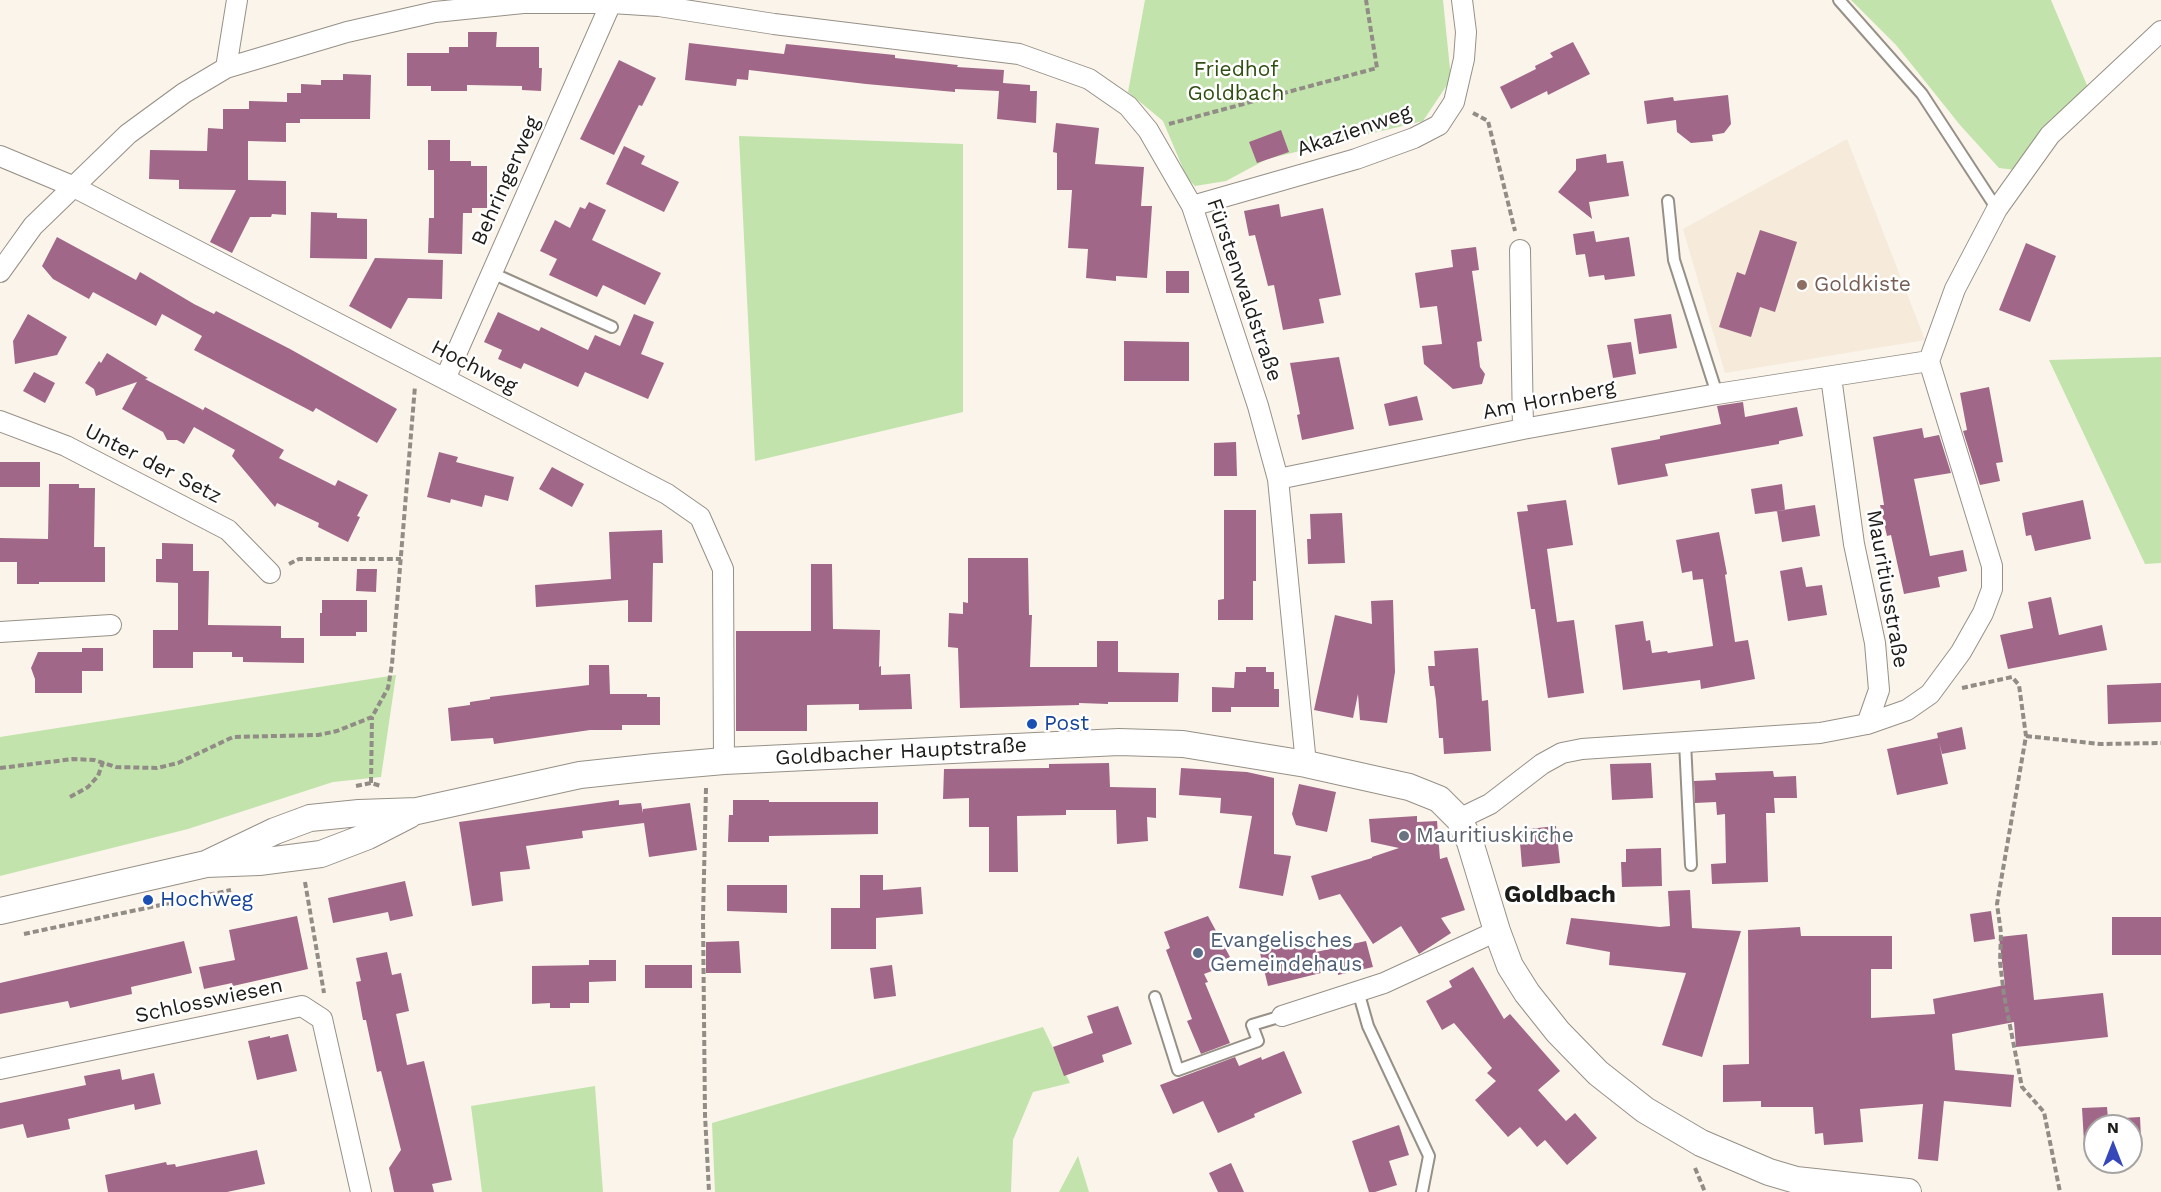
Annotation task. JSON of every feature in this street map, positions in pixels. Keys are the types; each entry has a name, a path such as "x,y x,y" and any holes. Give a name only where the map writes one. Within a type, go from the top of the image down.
{"street":[{"path":"226,68 237,0"},
{"name":"Akazienweg","path":"1192,206 1356,159 1414,138 1439,125 1454,102 1464,59 1466,32 1462,0"},
{"name":"Fürstenwaldstraße","path":"0,272 33,226 72,186 128,134 184,93 226,68 347,32 435,12 523,3 659,3 774,24 1020,54 1089,79 1128,106 1148,130 1192,206 1258,406 1278,479 1306,764"},
{"name":"Behringerweg","path":"445,379 611,3"},
{"path":"1459,819 1490,804 1542,764 1562,753 1582,749 1820,733 1867,724 1907,710 1930,694 1961,652 1983,613 1992,590 1992,566 1929,361 1955,289 1997,209 2050,135 2161,31"},
{"name":"Hochweg","path":"0,156 72,186 667,494 700,517 723,569 716,762"},
{"path":"1520,250 1523,429"},
{"path":"1831,377 1929,361"},
{"name":"Am Hornberg","path":"1278,479 1523,429 1717,394 1831,377"},
{"name":"Mauritiusstraße","path":"1831,377 1854,544 1875,643 1879,690 1867,724"},
{"name":"Unter der Setz","path":"0,421 66,446 228,530 270,573"},
{"path":"0,632 111,625"},
{"name":"Goldbacher Hauptstraße","path":"0,911 206,864 275,831 310,818 417,811 580,775 716,762 1119,742 1183,744 1306,764 1409,787 1439,799 1459,819 1470,842 1497,932 1510,966 1527,993 1558,1032 1598,1073 1645,1110 1701,1143 1769,1172 1796,1180 1844,1189 1908,1192"},
{"name":"Goldbacher Hauptstraße","path":"206,864 259,862 321,854 368,836 417,811"},
{"path":"1282,1016 1384,983 1497,932"},
{"name":"Schlosswiesen","path":"0,1069 302,1006 322,1019"},
{"path":"322,1019 361,1192"}],"lane":[{"path":"1839,0 1922,94 1997,209"},
{"path":"1668,201 1674,260 1717,394"},
{"path":"492,273 612,327"},
{"path":"1685,742 1691,865"},
{"path":"1358,991 1368,1026 1398,1095 1429,1156 1422,1192"},
{"path":"1155,997 1178,1070 1258,1041 1252,1025 1282,1016"}],"path":[{"path":"1148,130 1377,68 1366,0"},
{"path":"1454,102 1488,121 1520,250"},
{"path":"371,783 372,717 388,688 392,664 417,365"},
{"path":"270,573 299,559 401,558"},
{"path":"1930,694 2012,677 2019,685 2026,736 1997,904 2001,933 2000,962 2022,1087 2044,1112 2060,1192"},
{"path":"0,768 73,759 94,760 116,767 158,768 178,763 233,737 318,735 337,731 372,717"},
{"path":"2026,736 2100,744 2161,743"},
{"path":"70,797 88,788 98,776 103,762"},
{"path":"710,1192 705,1115 703,918 716,762"},
{"path":"304,875 326,1007 322,1019"}],"shaded area":[{"name":"Goldkiste","path":"1847,139 1925,340 1725,373 1683,229"}],"green space":[{"name":"Friedhof Goldbach","path":"1145,0 1443,0 1451,79 1423,121 1267,159 1226,181 1195,186 1187,178 1163,121 1128,92"},
{"path":"1851,0 2051,0 2089,90 2016,170 1999,168 1960,125 1896,45"},
{"path":"739,136 963,144 963,412 755,461"},
{"path":"2161,357 2161,563 2145,564 2049,360"},
{"path":"396,675 381,777 333,782 188,829 0,876 0,737"},
{"path":"1043,1027 1070,1083 1033,1092 1013,1140 1011,1192 715,1192 712,1123"},
{"path":"595,1086 603,1192 482,1192 471,1106"},
{"path":"1078,1156 1089,1192 1059,1192"}],"building":[{"path":"468,32 497,32 496,47 539,47 539,68 542,68 541,91 522,90 522,86 467,85 467,91 431,91 431,86 407,86 407,53 449,53 449,47 468,47"},
{"path":"1573,42 1590,74 1548,95 1547,91 1511,109 1500,87 1536,69 1535,66 1553,57 1550,53"},
{"path":"689,43 784,54 786,44 895,55 895,58 958,65 957,67 1004,70 1003,83 1030,85 1030,91 1037,91 1036,123 997,119 999,91 955,89 955,92 749,70 748,80 737,79 736,86 685,80"},
{"path":"619,60 656,78 642,106 639,105 614,155 580,139"},
{"path":"343,74 371,75 370,119 300,119 300,123 286,123 286,142 248,141 248,180 286,181 286,215 250,217 232,253 210,242 236,190 179,189 179,180 149,179 150,150 207,151 208,128 223,129 223,109 249,109 249,101 287,102 287,93 301,93 301,84 321,85 321,80 343,80"},
{"path":"1728,95 1731,124 1724,133 1712,135 1713,141 1691,143 1677,132 1676,120 1647,124 1644,101 1673,97 1674,101"},
{"path":"1056,123 1099,128 1095,164 1144,167 1141,206 1152,206 1147,278 1116,276 1116,281 1086,278 1088,249 1068,248 1072,190 1057,190 1057,153 1053,152"},
{"path":"1281,130 1289,152 1257,163 1249,142"},
{"path":"428,140 450,140 450,161 471,161 471,166 487,166 487,208 472,208 472,213 463,213 462,254 428,253 429,218 434,218 434,170 428,170"},
{"path":"624,146 645,156 641,164 679,182 664,212 606,184"},
{"path":"1606,154 1607,163 1623,161 1629,196 1589,202 1592,219 1558,192 1576,170 1576,159"},
{"path":"589,202 606,210 592,240 661,273 645,305 603,285 597,297 549,275 557,259 540,251 555,220 570,228 580,207 585,209"},
{"path":"1279,204 1281,217 1323,208 1341,295 1319,299 1324,323 1283,330 1274,285 1268,286 1255,235 1249,236 1244,211"},
{"path":"311,212 337,213 337,218 367,219 367,259 310,258"},
{"path":"1760,230 1797,242 1775,312 1760,307 1751,337 1719,327 1737,272 1745,275"},
{"path":"1594,231 1596,242 1629,237 1635,276 1605,280 1604,275 1589,277 1585,254 1576,255 1573,234"},
{"path":"57,237 136,280 140,272 194,304 214,314 216,311 290,349 397,409 377,443 316,408 313,412 194,350 202,336 162,314 156,326 93,292 89,299 53,279 42,266"},
{"path":"2026,243 2056,256 2030,322 1999,310"},
{"path":"1476,247 1479,270 1472,271 1482,341 1477,342 1480,367 1485,374 1482,384 1453,389 1424,364 1422,346 1442,344 1437,306 1420,308 1415,273 1453,267 1451,250"},
{"path":"375,258 443,260 442,299 408,298 391,329 349,306"},
{"path":"1166,271 1189,271 1189,293 1166,293"},
{"path":"498,312 539,331 541,327 588,350 595,335 620,346 634,314 654,322 641,354 664,363 648,399 585,372 578,387 524,363 521,369 498,359 502,350 484,342"},
{"path":"28,314 67,337 57,355 15,364 13,341"},
{"path":"1671,314 1677,348 1639,354 1634,319"},
{"path":"1124,341 1189,342 1189,381 1124,381"},
{"path":"1631,342 1636,374 1613,378 1607,345"},
{"path":"107,353 148,378 145,379 203,410 202,412 205,407 284,450 279,458 335,486 338,480 368,495 357,516 360,517 348,542 318,527 319,523 277,503 275,507 232,456 235,450 194,427 184,444 177,440 167,440 163,432 122,409 137,382 96,396 94,389 85,383"},
{"path":"1339,357 1354,429 1302,440 1297,415 1300,414 1290,363"},
{"path":"34,372 55,383 45,403 23,391"},
{"path":"1989,387 2003,462 1996,463 2000,481 1980,485 1963,431 1967,430 1960,393"},
{"path":"1417,396 1423,420 1389,426 1384,404"},
{"path":"1743,402 1745,417 1797,407 1803,436 1779,441 1779,444 1665,464 1668,476 1618,485 1611,448 1721,424 1717,406"},
{"path":"1922,428 1924,438 1939,435 1951,473 1914,479 1930,556 1963,550 1967,571 1938,577 1940,587 1904,594 1891,535 1887,536 1880,505 1884,505 1873,437"},
{"path":"1236,442 1237,476 1214,476 1214,443"},
{"path":"439,452 458,457 456,462 514,477 508,501 485,495 482,507 451,499 450,503 427,497"},
{"path":"0,462 40,462 40,487 0,487"},
{"path":"552,467 584,484 572,507 539,489"},
{"path":"49,484 79,484 79,488 95,488 94,547 105,547 105,582 17,584 17,562 0,562 0,538 48,539"},
{"path":"1782,484 1785,510 1755,514 1751,489"},
{"path":"1566,500 1573,545 1547,549 1557,622 1574,620 1584,693 1548,698 1535,609 1531,609 1517,512 1528,511 1527,505"},
{"path":"2083,500 2091,539 2035,551 2031,535 2026,536 2022,513"},
{"path":"1815,505 1820,536 1782,542 1777,511"},
{"path":"1224,510 1256,510 1256,581 1253,581 1253,620 1218,620 1218,600 1224,599"},
{"path":"1342,513 1345,563 1308,564 1307,539 1311,539 1310,514"},
{"path":"662,530 663,563 653,563 652,622 628,622 628,600 536,607 535,585 611,579 609,532"},
{"path":"1719,532 1727,574 1725,575 1735,642 1748,640 1755,679 1701,689 1700,680 1623,690 1615,625 1643,621 1646,641 1650,640 1652,653 1667,651 1668,653 1713,646 1703,579 1693,580 1692,571 1682,573 1676,540"},
{"path":"162,543 193,544 193,571 209,571 208,625 281,626 281,638 304,638 304,663 243,662 243,657 232,657 232,652 193,652 193,668 153,668 153,630 178,630 178,583 156,582 156,559 162,559"},
{"path":"968,558 1028,558 1029,615 1032,615 1030,667 1097,667 1097,641 1118,641 1118,672 1179,673 1178,702 1108,702 1108,704 960,708 958,648 948,647 949,613 963,614 963,602 968,603"},
{"path":"811,564 832,564 833,629 880,630 879,667 881,666 881,675 910,674 912,709 859,710 859,704 807,705 807,731 736,731 736,631 811,631"},
{"path":"1802,567 1806,587 1822,585 1827,615 1788,621 1780,571"},
{"path":"357,569 377,569 376,592 356,591"},
{"path":"2051,597 2059,635 2102,625 2107,650 2008,669 2000,635 2033,628 2028,602"},
{"path":"322,600 367,600 367,632 356,632 356,636 320,636"},
{"path":"1393,600 1395,672 1387,723 1360,720 1358,694 1353,718 1314,710 1335,615 1372,624 1371,601"},
{"path":"82,648 103,648 103,671 82,671 82,693 35,693 35,679 31,668 38,652 82,652"},
{"path":"1478,648 1482,701 1488,700 1491,751 1444,754 1443,738 1439,738 1434,686 1430,686 1428,666 1435,666 1434,651"},
{"path":"589,665 609,665 610,694 647,694 647,697 660,697 660,725 622,725 622,730 590,730 494,744 493,738 451,741 448,708 470,705 470,702 490,699 490,697 589,685"},
{"path":"1246,667 1266,667 1266,672 1274,672 1274,689 1279,689 1279,707 1231,707 1231,712 1212,712 1212,687 1234,688 1235,672 1246,672"},
{"path":"2161,683 2161,722 2108,724 2107,685"},
{"path":"1962,727 1966,749 1942,754 1939,742 1948,784 1897,795 1887,749 1938,738 1937,733"},
{"path":"1109,763 1110,787 1156,788 1156,818 1147,817 1148,841 1117,844 1116,810 1066,810 1066,815 1017,816 1018,872 989,872 989,827 969,827 969,798 943,799 944,769 1049,768 1049,764"},
{"path":"1651,763 1653,798 1612,800 1610,764"},
{"path":"1181,768 1247,772 1274,778 1274,854 1291,856 1283,896 1239,888 1252,816 1220,813 1221,798 1179,795"},
{"path":"1773,771 1774,777 1796,776 1797,798 1774,798 1775,813 1766,813 1768,882 1712,884 1711,864 1726,863 1725,814 1717,815 1716,802 1695,803 1694,781 1716,780 1715,773"},
{"path":"1299,784 1336,792 1327,832 1296,825 1292,814"},
{"path":"619,800 619,805 641,803 643,813 643,809 690,803 697,850 649,857 644,823 582,831 583,838 526,846 530,869 500,872 503,901 472,906 459,822"},
{"path":"733,800 878,802 878,834 769,836 769,842 728,842 729,815 733,815"},
{"path":"1417,816 1417,822 1437,821 1440,859 1447,857 1465,910 1441,918 1451,933 1419,954 1401,926 1373,944 1340,894 1319,900 1311,876 1399,848 1371,842 1369,819"},
{"path":"1556,826 1560,863 1522,867 1519,830"},
{"path":"1661,848 1662,886 1622,887 1621,862 1626,862 1626,849"},
{"path":"860,875 883,875 883,890 921,887 923,914 876,918 876,949 831,949 831,908 860,908"},
{"path":"405,881 413,916 390,921 388,912 333,923 328,898"},
{"path":"727,885 787,885 787,913 727,911"},
{"path":"1690,890 1692,928 1741,931 1702,1057 1662,1045 1686,973 1609,965 1610,952 1566,944 1571,918 1660,927 1670,926 1668,891"},
{"path":"1991,911 1995,939 1974,942 1970,914"},
{"path":"297,916 308,969 233,986 232,983 204,989 199,967 235,960 229,930"},
{"name":"Evangelisches Gemeindehaus","path":"1208,916 1230,957 1215,964 1217,969 1204,974 1208,982 1205,983 1230,1043 1201,1054 1187,1021 1192,1019 1166,950 1170,948 1164,932"},
{"path":"2112,917 2161,917 2161,955 2112,955"},
{"path":"1800,927 1801,936 1892,936 1892,969 1871,969 1871,1018 1935,1014 1933,999 2005,985 1999,937 2027,934 2034,1000 2103,993 2108,1037 2016,1047 2014,1022 1952,1034 1955,1070 2014,1075 2011,1107 1944,1101 1938,1161 1918,1159 1923,1104 1860,1109 1863,1142 1824,1145 1823,1133 1815,1134 1813,1107 1761,1107 1761,1101 1723,1102 1723,1065 1749,1064 1748,930"},
{"path":"1312,936 1316,952 1366,941 1373,967 1338,975 1337,969 1268,986 1259,949"},
{"path":"184,941 192,973 131,987 132,994 70,1008 68,1001 0,1014 0,983"},
{"path":"739,941 741,973 706,973 706,942"},
{"path":"387,952 392,975 401,973 409,1011 396,1014 407,1065 424,1061 452,1180 432,1184 434,1192 394,1192 389,1168 401,1150 381,1071 377,1072 366,1020 363,1020 356,982 361,981 356,958"},
{"path":"589,960 616,960 616,981 589,982 589,1003 570,1003 570,1008 550,1008 550,1003 532,1004 532,966 589,965"},
{"path":"645,965 692,965 692,988 645,988"},
{"path":"892,965 896,996 874,999 870,968"},
{"path":"1473,967 1504,1019 1510,1014 1560,1071 1538,1090 1566,1121 1575,1113 1597,1138 1567,1165 1545,1140 1537,1147 1520,1127 1508,1137 1475,1100 1496,1081 1487,1073 1492,1068 1454,1023 1442,1030 1426,1001 1452,987 1449,981"},
{"path":"1118,1006 1132,1044 1102,1055 1104,1062 1064,1076 1053,1047 1093,1033 1087,1016"},
{"path":"288,1034 297,1071 257,1080 248,1041"},
{"path":"1284,1051 1302,1093 1218,1133 1203,1101 1173,1114 1160,1085 1235,1057 1239,1066"},
{"path":"120,1069 122,1080 154,1073 161,1104 135,1110 134,1104 68,1119 70,1129 27,1138 23,1124 0,1129 0,1103 86,1085 84,1076"},
{"path":"2107,1107 2108,1114 2083,1114 2083,1125 2082,1108"},
{"path":"1399,1125 1409,1155 1389,1161 1397,1185 1369,1192 1352,1141"},
{"path":"257,1150 265,1184 227,1192 108,1192 105,1175 166,1162 167,1165 175,1164 176,1167"},
{"path":"1231,1163 1244,1192 1218,1192 1209,1173"}],"place":[{"name":"Goldkiste","path":"1802,285"},
{"name":"Post","path":"1032,724"},
{"name":"Mauritiuskirche","path":"1404,836"},
{"name":"Hochweg","path":"148,900"},
{"name":"Evangelisches Gemeindehaus","path":"1198,953"}],"district":[{"name":"Goldbach","path":"1560,895"}]}
